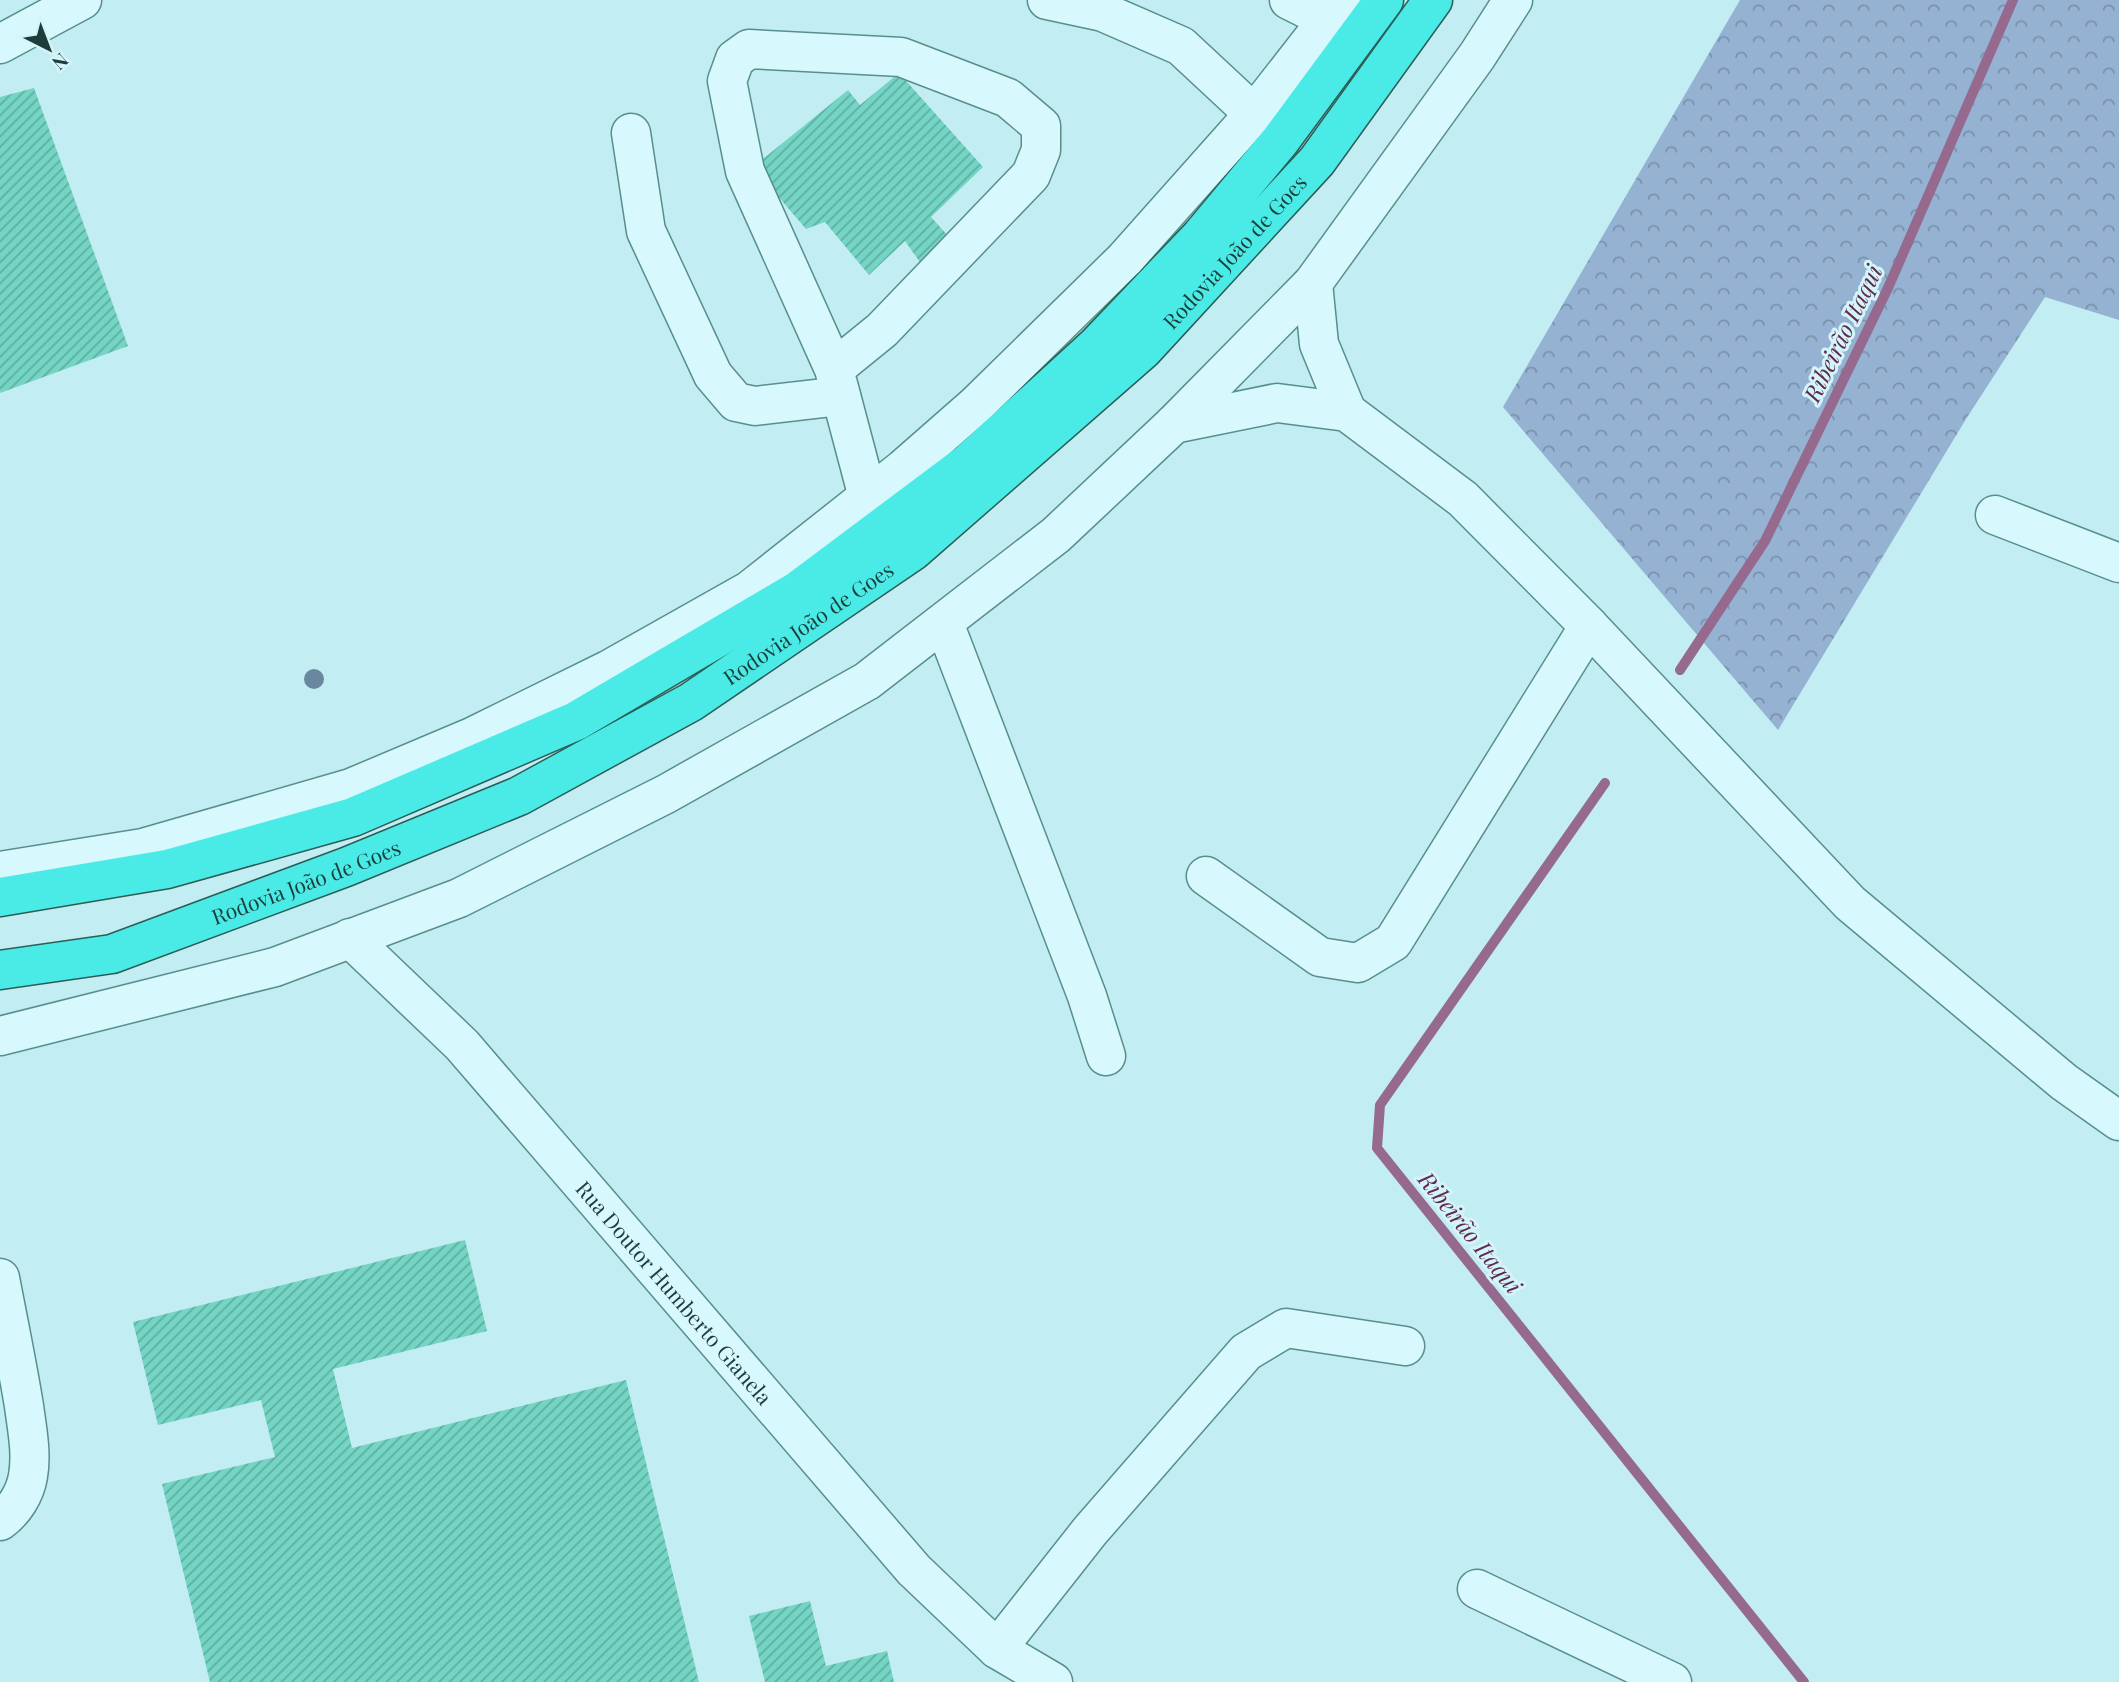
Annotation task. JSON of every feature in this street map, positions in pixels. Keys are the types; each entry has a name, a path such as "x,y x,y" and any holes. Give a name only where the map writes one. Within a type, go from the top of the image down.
{"highway":[{"name":"Rodovia João de Goes","path":"0,897 167,869 353,817 576,721 797,591 968,463 1096,346 1201,236 1271,152 1384,0"},
{"name":"Rodovia João de Goes","path":"0,970 112,954 346,867 519,796 691,702 913,551 1143,350 1317,162 1433,0"}],"street":[{"path":"0,44 82,0"},
{"path":"1047,0 1103,12 1181,46 1254,114"},
{"path":"0,871 143,848 351,788 472,737 596,676 750,590 903,469 976,405 1125,259 1254,114 1336,10 1289,0"},
{"path":"0,1036 275,967 459,898 666,794 867,681 1056,535 1174,424 1313,283 1477,56 1513,0"},
{"path":"631,133 646,231 713,375 736,402 755,407 837,382 882,330 1031,175 1041,150 1041,126 1008,98 901,57 748,50 735,59 727,81 745,171 837,382 865,486"},
{"path":"1313,283 1319,344 1347,412"},
{"path":"1174,424 1278,403 1347,412 1463,499 1589,626 1850,903 2064,1083 2119,1121"},
{"path":"1995,515 2119,563"},
{"path":"944,623 1087,996 1106,1056"},
{"path":"1206,876 1320,957 1358,963 1392,942 1589,626"},
{"name":"Rua Doutor Humberto Gianela","path":"350,938 462,1045 914,1570 997,1649 1053,1682"},
{"path":"0,1278 30,1446 29,1475 24,1492 9,1514 0,1521"},
{"path":"997,1649 1090,1531 1246,1352 1286,1328 1405,1346"},
{"path":"1477,1589 1672,1682"}],"green space":[{"path":"1740,0 2119,0 2119,320 2045,297 1966,419 1778,730 1503,407"}],"building":[{"path":"899,73 983,167 931,217 950,238 922,265 905,241 869,275 825,222 806,229 753,167 848,90 860,105"},
{"path":"34,88 128,346 0,393 0,97"},
{"path":"465,1240 487,1331 333,1369 352,1448 626,1380 699,1682 210,1682 162,1484 275,1457 261,1400 158,1425 133,1322"},
{"path":"810,1601 826,1666 887,1651 894,1682 765,1682 749,1616"}],"waterway":[{"name":"Ribeirão Itaqui","path":"1680,670 1765,541 1888,288 2013,0"},
{"name":"Ribeirão Itaqui","path":"1605,783 1380,1105 1377,1148 1804,1682"}]}
